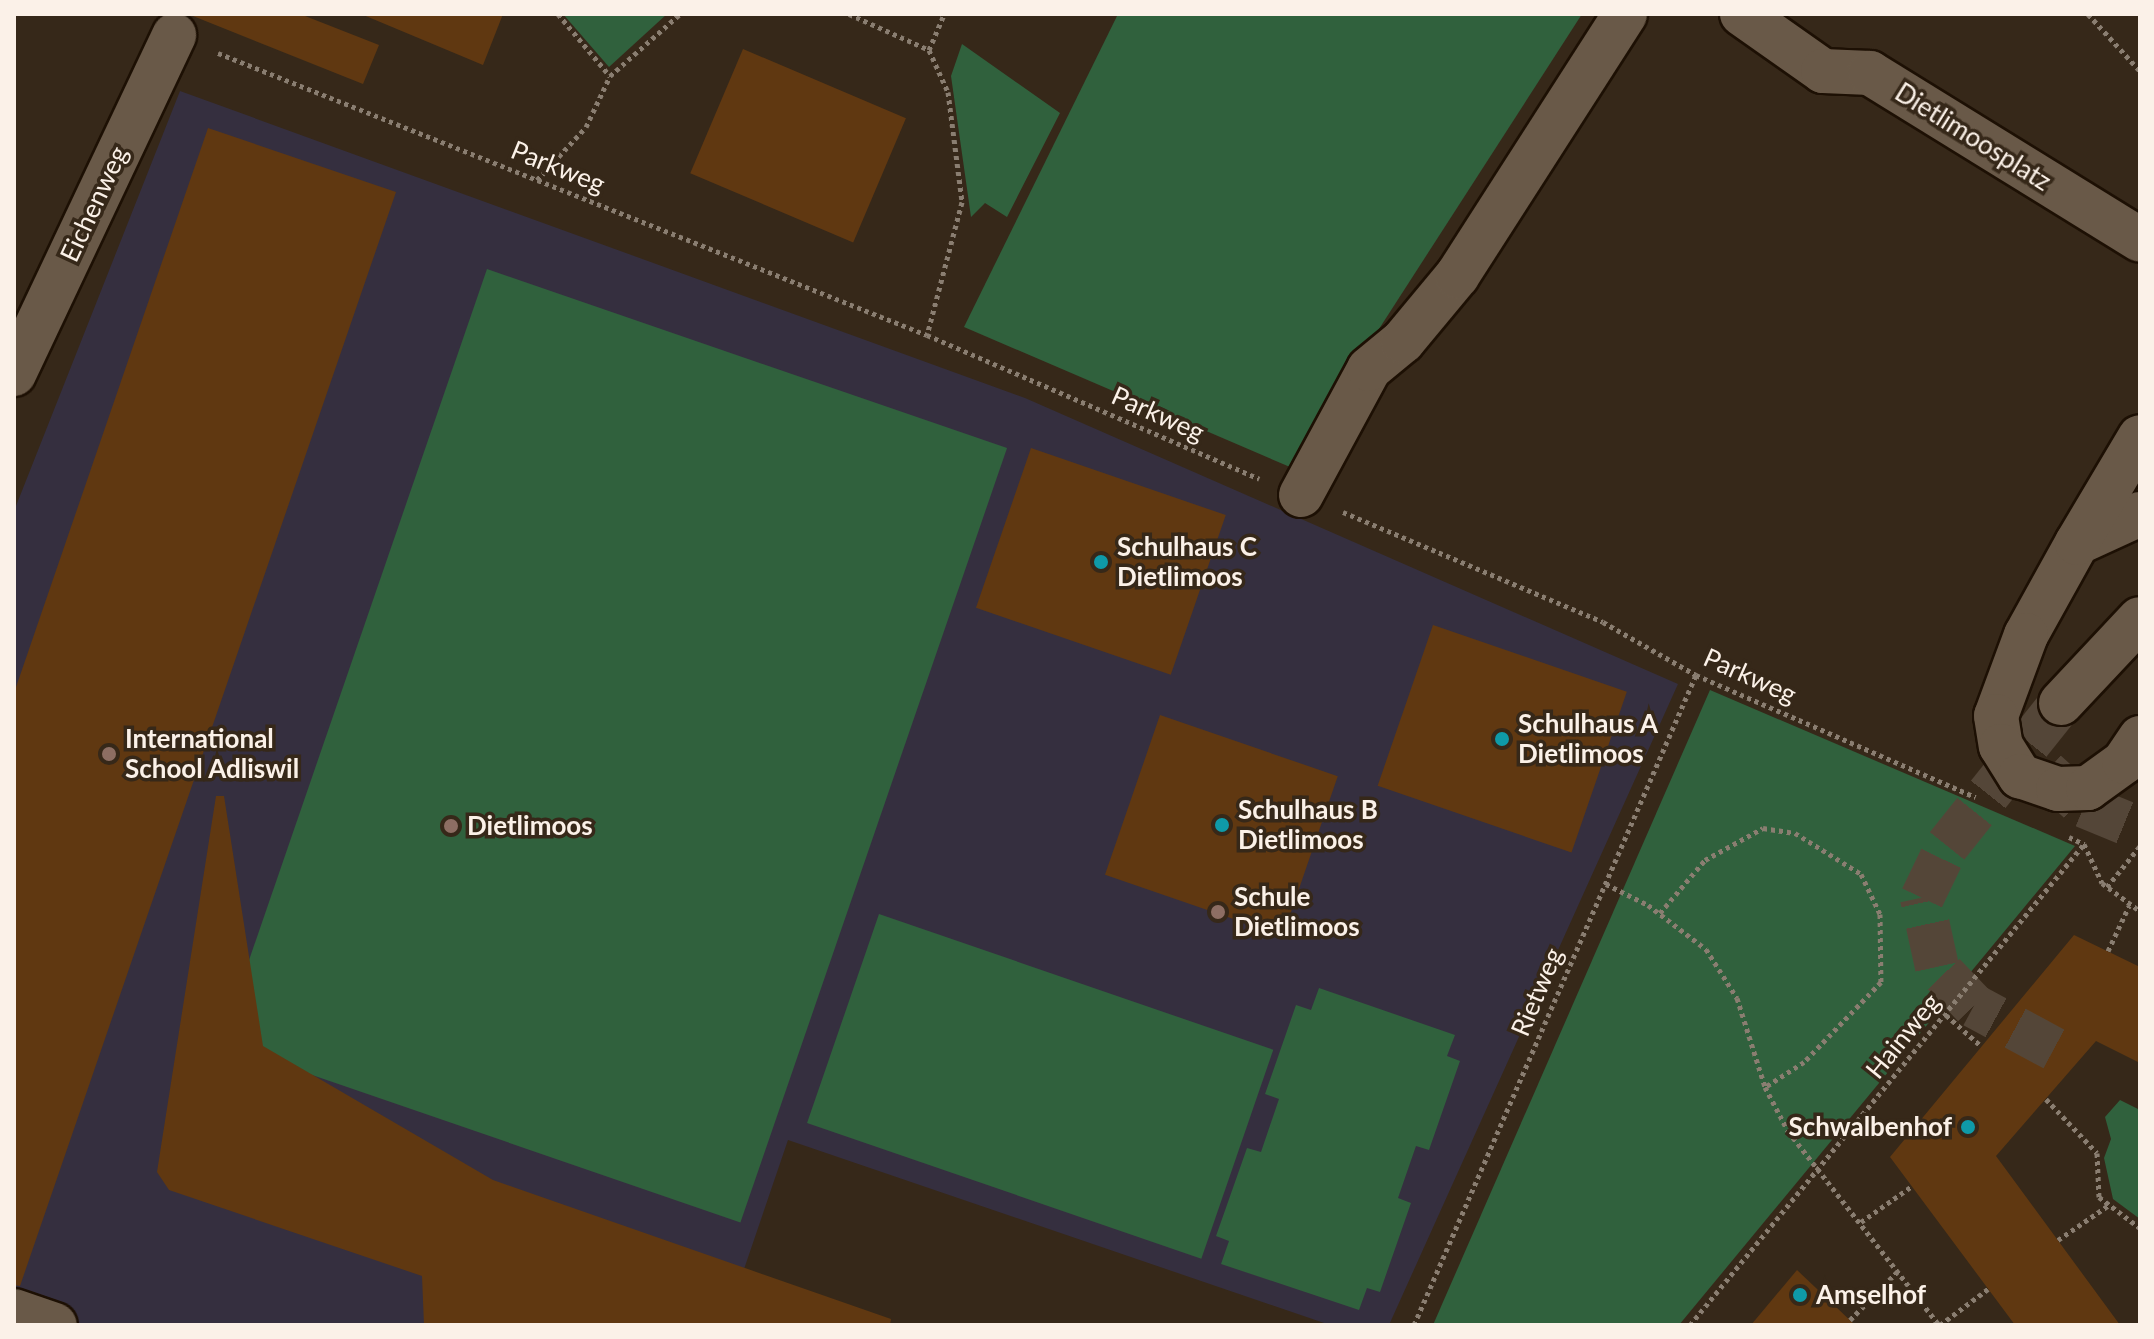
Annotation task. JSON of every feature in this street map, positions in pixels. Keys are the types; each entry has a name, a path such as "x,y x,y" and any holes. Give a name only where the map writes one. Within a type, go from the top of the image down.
{"street":[{"path":"1301,495 1369,369 1403,341 1457,276 1625,14"},
{"name":"Dietlimoosplatz","path":"1742,14 1823,71 1870,73 2140,240"},
{"name":"Eichenweg","path":"14,374 174,35"},
{"path":"2140,437 2026,635 1996,716 2001,746 2020,776 2058,789 2088,788 2124,762 2140,738"},
{"path":"2077,543 2140,514"},
{"path":"2061,703 2140,619"},
{"path":"14,1311 55,1325"}],"path":[{"path":"558,14 610,76"},
{"path":"537,180 586,127 610,76 680,14"},
{"path":"849,14 929,50 948,92 962,202 927,335"},
{"path":"929,50 944,14"},
{"path":"2088,14 2140,71"},
{"name":"Parkweg","path":"174,35 927,335 1247,475 1603,622 1696,675 1982,800"},
{"name":"Rietweg","path":"1414,1325 1696,675"},
{"path":"1660,913 1705,860 1763,828 1795,833 1861,874 1880,914 1881,982 1804,1062 1765,1087"},
{"path":"2055,831 2084,844 2107,887 2129,906 2140,911"},
{"name":"Hainweg","path":"1690,1325 1821,1169 2084,844"},
{"path":"2107,887 2140,846"},
{"path":"1605,884 1660,913 1706,949 1737,998 1765,1087 1788,1131 1821,1169 1939,1325 1988,1289"},
{"path":"2108,951 2129,906"},
{"path":"1946,1015 1981,1046"},
{"path":"2046,1099 2097,1153 2099,1197 2140,1228"},
{"path":"1861,1222 1912,1186"},
{"path":"2058,1240 2109,1205"},
{"path":"1850,1320 1898,1271"}],"shaded area":[{"name":"Dietlimoos","path":"180,91 1025,398 1678,684 1389,1325 1330,1325 788,1140 725,1325 14,1325 14,511"}],"green space":[{"path":"563,14 667,14 609,67"},
{"path":"1118,14 1582,14 1290,467 964,327"},
{"path":"962,44 1060,113 1007,217 985,203 971,217 951,76"},
{"path":"487,269 1007,448 740,1222 220,1043"},
{"path":"1710,690 2075,846 1679,1325 1433,1325"},
{"path":"879,914 1273,1050 1201,1259 807,1123"},
{"path":"1319,988 1455,1035 1447,1056 1460,1061 1429,1150 1416,1146 1398,1198 1411,1203 1380,1292 1367,1288 1359,1310 1221,1264 1229,1241 1216,1236 1247,1148 1261,1152 1279,1099 1265,1094 1296,1005 1311,1010"},
{"path":"2120,1100 2140,1110 2140,1219 2113,1199 2104,1158 2111,1139 2105,1117"}],"building":[{"path":"188,14 300,14 379,45 363,84"},
{"path":"361,14 503,14 483,65"},
{"path":"743,49 906,118 853,242 690,173"},
{"name":"International School Adliswil","path":"208,128 396,192 20,1286 14,1285 14,693"},
{"name":"Schulhaus C Dietlimoos","path":"1031,448 1226,515 1171,675 976,608"},
{"name":"Schulhaus A Dietlimoos","path":"1433,625 1627,692 1571,852 1378,786"},
{"name":"Schulhaus B Dietlimoos","path":"1160,715 1338,776 1283,936 1105,875"},
{"path":"216,796 224,796 263,1046 493,1180 891,1319 890,1325 424,1325 422,1276 169,1190 157,1172"},
{"name":"Schwalbenhof","path":"2074,935 2140,967 2140,1063 2096,1041 1996,1156 2120,1325 2015,1325 1890,1157"},
{"name":"Amselhof","path":"1797,1270 1855,1325 1751,1325"}],"tunnel":[{"path":"2054,1049 1974,1006 1937,967 1922,898 1947,846 2061,703"},
{"path":"2046,772 2084,806 2140,829"}],"place":[{"name":"Schulhaus C Dietlimoos","path":"1101,562"},
{"name":"Schulhaus A Dietlimoos","path":"1502,739"},
{"name":"International School Adliswil","path":"109,754"},
{"name":"Schulhaus B Dietlimoos","path":"1222,825"},
{"name":"Dietlimoos","path":"451,826"},
{"name":"Schule Dietlimoos","path":"1218,912"},
{"name":"Schwalbenhof","path":"1968,1127"},
{"name":"Amselhof","path":"1800,1295"}]}
